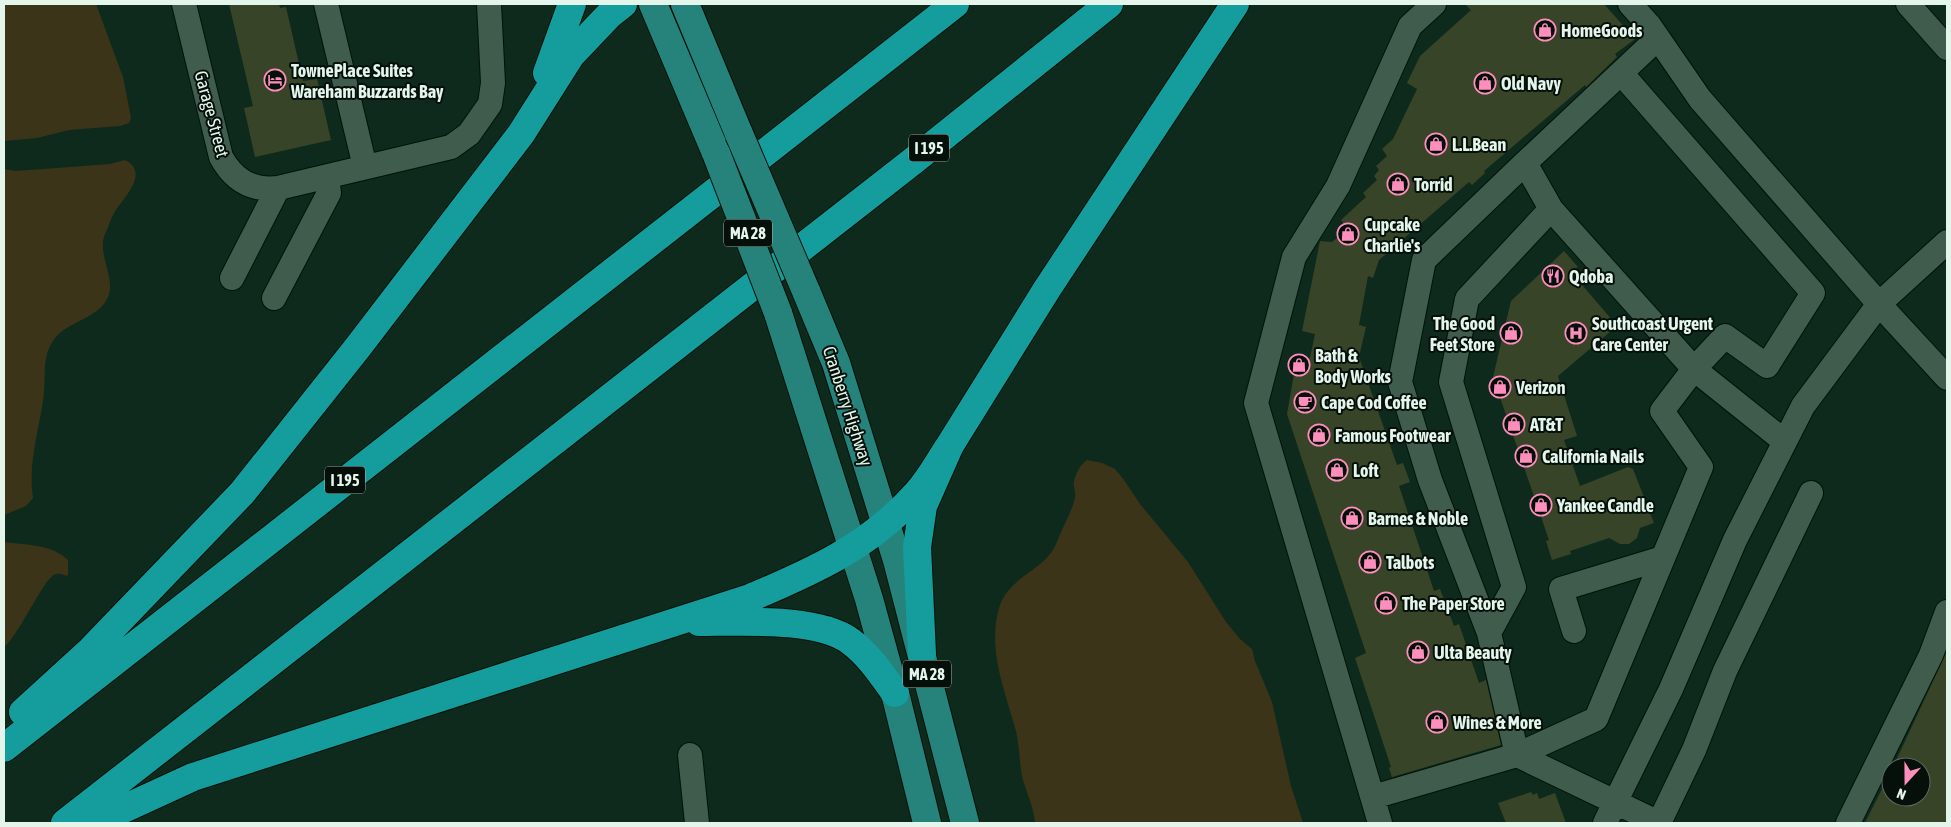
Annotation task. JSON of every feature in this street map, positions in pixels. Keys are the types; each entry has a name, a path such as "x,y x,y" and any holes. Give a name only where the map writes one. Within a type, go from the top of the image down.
{"highway":[{"path":"521,134 555,55 572,4"},
{"path":"4,729 91,650 242,492 358,347 521,134 571,55 609,14 623,4"},
{"name":"I 195","path":"4,748 955,4"},
{"name":"I 195","path":"65,823 913,161 1109,4"},
{"path":"93,823 193,777 750,598 818,569 853,549 886,525 918,492 950,445 1052,280 1235,4"},
{"path":"922,654 917,547 923,506 950,445"},
{"path":"678,622 778,623 836,634 850,641 868,658 895,693"}],"main road":[{"name":"MA 28","path":"653,4 716,153 778,313 853,549 895,693 927,823"},
{"name":"Cranberry Highway","path":"685,4 836,363 886,525 922,654 965,823"}],"street":[{"name":"Garage Street","path":"184,4 221,157 231,173 246,184 264,189 278,188 451,148 460,143 478,123 490,104 492,94 489,4"},
{"path":"326,4 364,167"},
{"path":"1380,823 1256,403 1294,257 1338,186 1410,26 1434,4"},
{"path":"1630,4 1658,38 1696,94 1879,304 1947,378"},
{"path":"1908,4 1947,48"},
{"path":"1517,755 1489,633 1430,480 1400,382 1424,260 1525,162 1658,38"},
{"path":"1373,798 1517,755 1596,719 1701,468 1662,411 1694,369 1725,336 1766,366 1813,293 1621,73"},
{"path":"1525,162 1551,209 1694,369 1784,441"},
{"path":"274,298 329,193 327,177"},
{"path":"232,278 278,188"},
{"path":"1489,633 1514,586 1451,382 1467,299 1551,209"},
{"path":"1604,823 1670,689 1735,540 1802,406 1879,304 1947,242"},
{"path":"1517,755 1659,823 1694,750 1725,671 1811,494"},
{"path":"1574,631 1561,589 1664,558"},
{"path":"1848,823 1931,655 1947,612"},
{"path":"690,755 697,823"}],"shaded area":[{"path":"4,4 96,4 123,77 131,118 129,123 120,126 69,130 37,138 4,141"},
{"path":"125,160 132,165 135,179 128,194 113,216 103,242 103,251 109,276 109,293 106,301 96,312 67,328 55,338 50,346 47,353 43,401 34,449 32,473 33,498 26,506 4,515 4,169 16,171 110,164"},
{"path":"1087,460 1102,463 1115,469 1140,504 1188,562 1226,622 1240,639 1252,649 1272,702 1291,786 1303,823 1035,823 1022,774 1016,731 1002,684 996,652 996,621 1005,595 1052,552 1074,503 1076,476"},
{"path":"4,542 38,546 62,555 68,560 68,574 67,576 57,574 51,577 17,631 4,647"}],"building":[{"name":"TownePlace Suites Wareham Buzzards Bay","path":"229,4 279,4 280,8 286,7 303,81 317,79 331,140 255,157 244,108 253,106"},
{"path":"1465,4 1604,4 1635,39 1615,54 1617,57 1586,87 1585,85 1484,171 1485,173 1472,185 1469,182 1379,260 1373,278 1368,276 1359,325 1366,327 1359,357 1397,465 1403,463 1410,482 1399,486 1434,591 1440,589 1454,626 1459,624 1479,683 1486,680 1501,745 1392,777 1389,768 1391,767 1355,658 1366,653 1287,414 1296,363 1310,358 1315,334 1302,331 1320,241 1332,242 1348,229 1341,220 1366,197 1363,193 1377,180 1374,176 1379,170 1376,166 1387,156 1382,149 1393,139 1417,89 1407,83 1420,56 1471,10"},
{"path":"1564,251 1578,267 1571,272 1613,321 1607,326 1611,331 1558,376 1577,436 1564,440 1580,486 1628,467 1633,469 1654,523 1640,528 1637,538 1629,544 1620,544 1609,538 1570,551 1571,554 1552,560 1546,541 1549,540 1493,377 1511,301"},
{"path":"1947,651 1947,823 1865,823 1881,791 1881,807 1931,807 1931,757 1898,757"},
{"path":"1531,792 1533,795 1537,793 1539,799 1555,793 1566,823 1506,823 1498,803"}],"place":[{"name":"HomeGoods","path":"1545,30"},
{"name":"TownePlace Suites Wareham Buzzards Bay","path":"275,80"},
{"name":"Old Navy","path":"1485,83"},
{"name":"L.L.Bean","path":"1436,144"},
{"name":"Torrid","path":"1398,184"},
{"name":"Cupcake Charlie's","path":"1348,234"},
{"name":"Qdoba","path":"1553,276"},
{"name":"The Good Feet Store","path":"1511,333"},
{"name":"Southcoast Urgent Care Center","path":"1576,333"},
{"name":"Bath & Body Works","path":"1299,365"},
{"name":"Verizon","path":"1500,387"},
{"name":"Cape Cod Coffee","path":"1305,402"},
{"name":"AT&T","path":"1514,424"},
{"name":"Famous Footwear","path":"1319,435"},
{"name":"California Nails","path":"1526,456"},
{"name":"Loft","path":"1337,470"},
{"name":"Yankee Candle","path":"1541,505"},
{"name":"Barnes & Noble","path":"1352,518"},
{"name":"Talbots","path":"1370,562"},
{"name":"The Paper Store","path":"1386,603"},
{"name":"Ulta Beauty","path":"1418,652"},
{"name":"Wines & More","path":"1437,722"}]}
